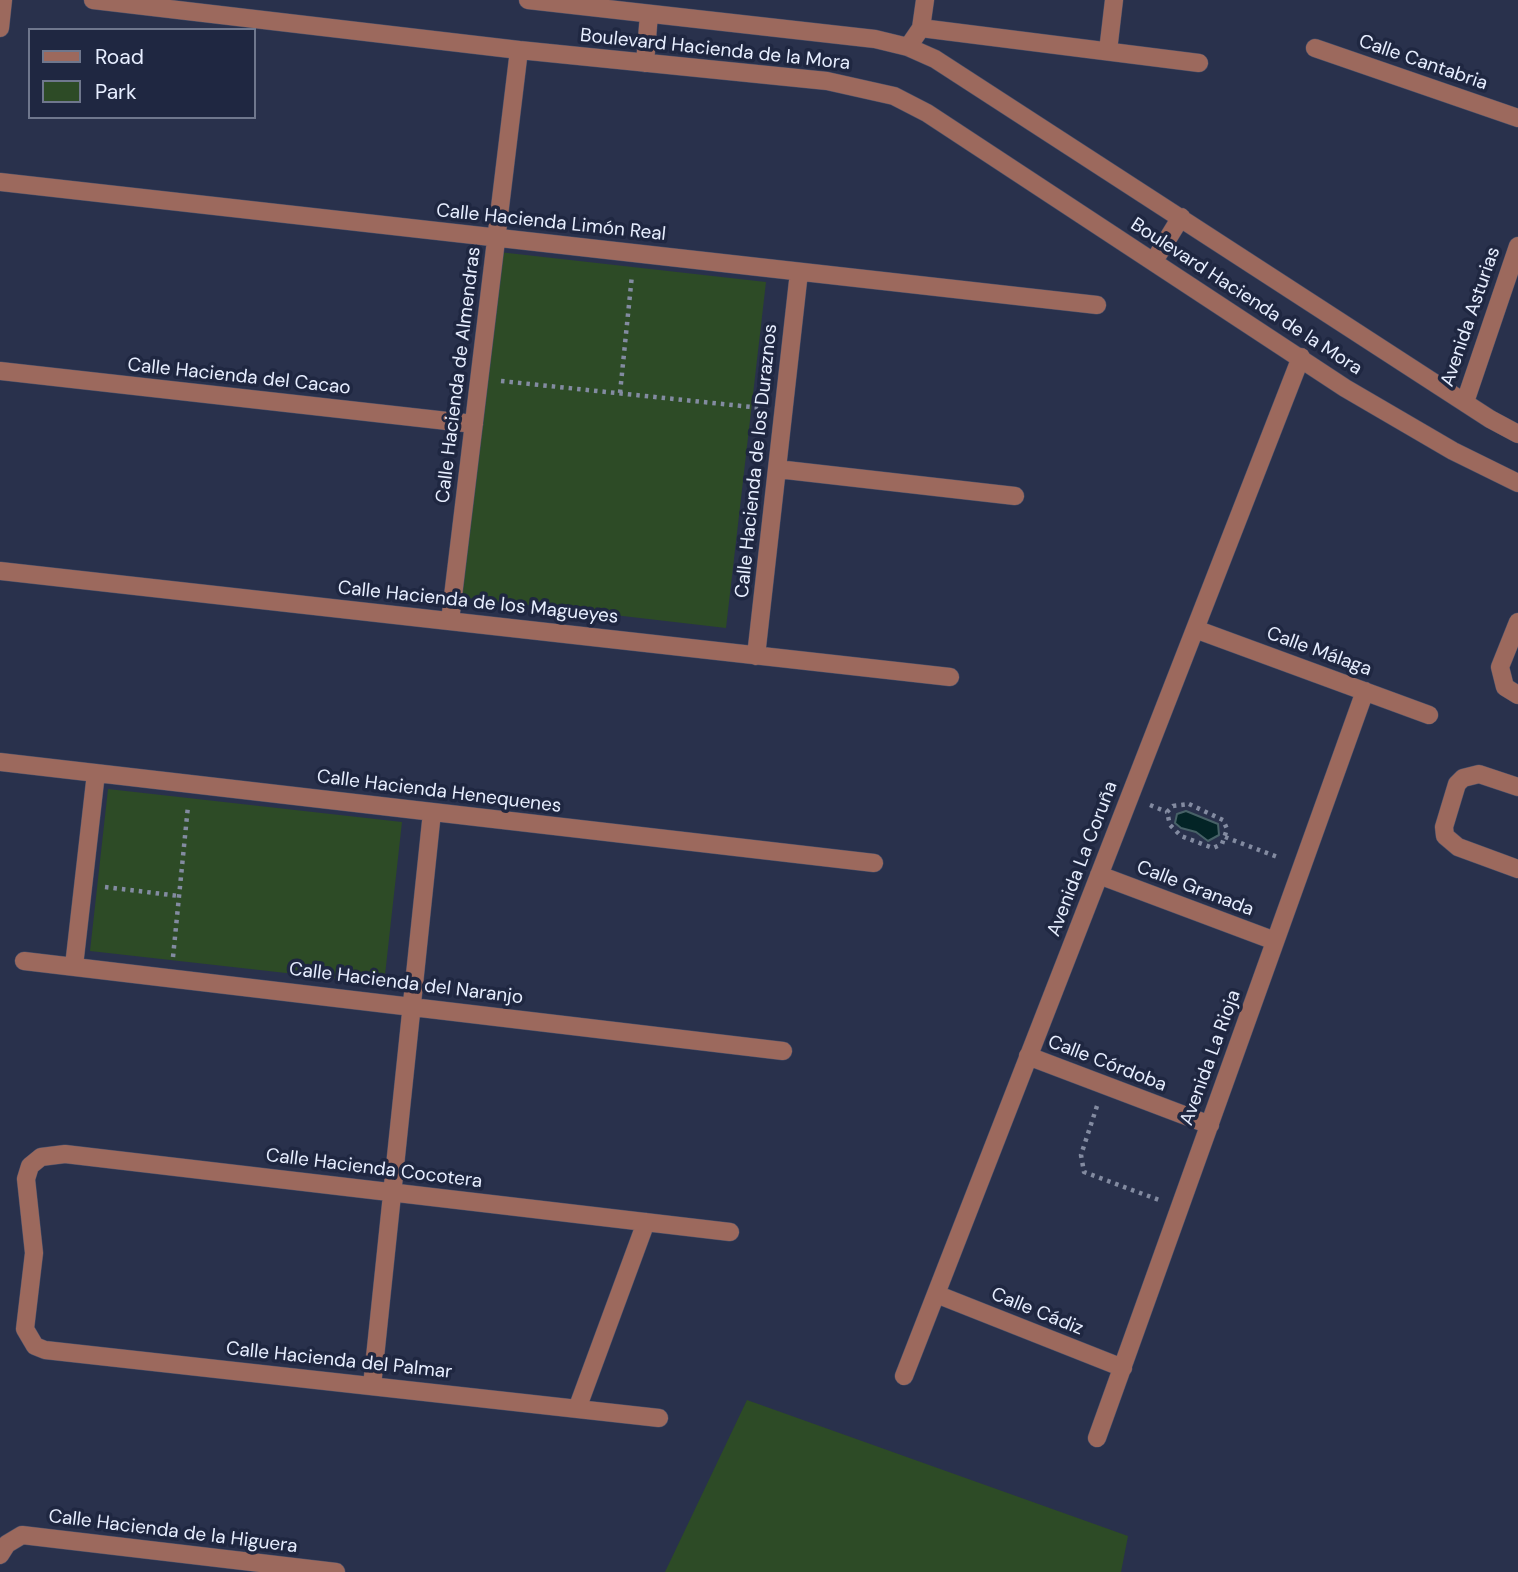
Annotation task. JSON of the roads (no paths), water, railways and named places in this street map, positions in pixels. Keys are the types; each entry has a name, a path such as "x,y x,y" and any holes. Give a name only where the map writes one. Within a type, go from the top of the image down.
{"street":[{"path":"0,28 3,0"},
{"name":"Boulevard Hacienda de la Mora","path":"93,0 519,50 827,80 894,96 927,113 1345,388 1453,451 1518,483"},
{"name":"Boulevard Hacienda de la Mora","path":"528,0 876,38 935,58 1518,434"},
{"path":"908,47 920,28 925,0"},
{"path":"1108,51 1114,0"},
{"path":"645,63 649,14"},
{"path":"920,28 1199,63"},
{"name":"Calle Cantabria","path":"1315,48 1518,118"},
{"name":"Calle Hacienda de Almendras","path":"450,621 519,50"},
{"name":"Calle Hacienda Limón Real","path":"0,182 1097,305"},
{"path":"1154,261 1181,217"},
{"name":"Avenida Asturias","path":"1465,402 1518,246"},
{"name":"Calle Hacienda de los Duraznos","path":"756,656 799,272"},
{"name":"Avenida La Coruña","path":"904,1376 1301,357"},
{"name":"Calle Hacienda del Cacao","path":"0,372 474,424"},
{"path":"777,469 1015,496"},
{"name":"Calle Hacienda de los Magueyes","path":"0,571 950,677"},
{"path":"1518,622 1500,667 1505,687 1518,695"},
{"name":"Calle Málaga","path":"1195,629 1429,715"},
{"name":"Avenida La Rioja","path":"1097,1438 1365,691"},
{"name":"Calle Hacienda Henequenes","path":"0,762 874,863"},
{"path":"74,966 96,773"},
{"path":"1518,787 1479,774 1463,778 1457,784 1444,827 1446,836 1458,846 1518,869"},
{"path":"372,1386 432,813"},
{"name":"Calle Granada","path":"1099,875 1275,941"},
{"name":"Calle Hacienda del Naranjo","path":"24,961 782,1051"},
{"name":"Calle Córdoba","path":"1028,1056 1210,1125"},
{"name":"Calle Hacienda Cocotera","path":"25,1329 34,1253 26,1179 30,1166 52,1154 730,1232"},
{"path":"577,1409 646,1222"},
{"name":"Calle Cádiz","path":"936,1294 1123,1368"},
{"name":"Calle Hacienda del Palmar","path":"25,1329 35,1346 45,1350 659,1418"},
{"name":"Calle Hacienda de la Higuera","path":"3,1549 22,1535 336,1572"}]}
